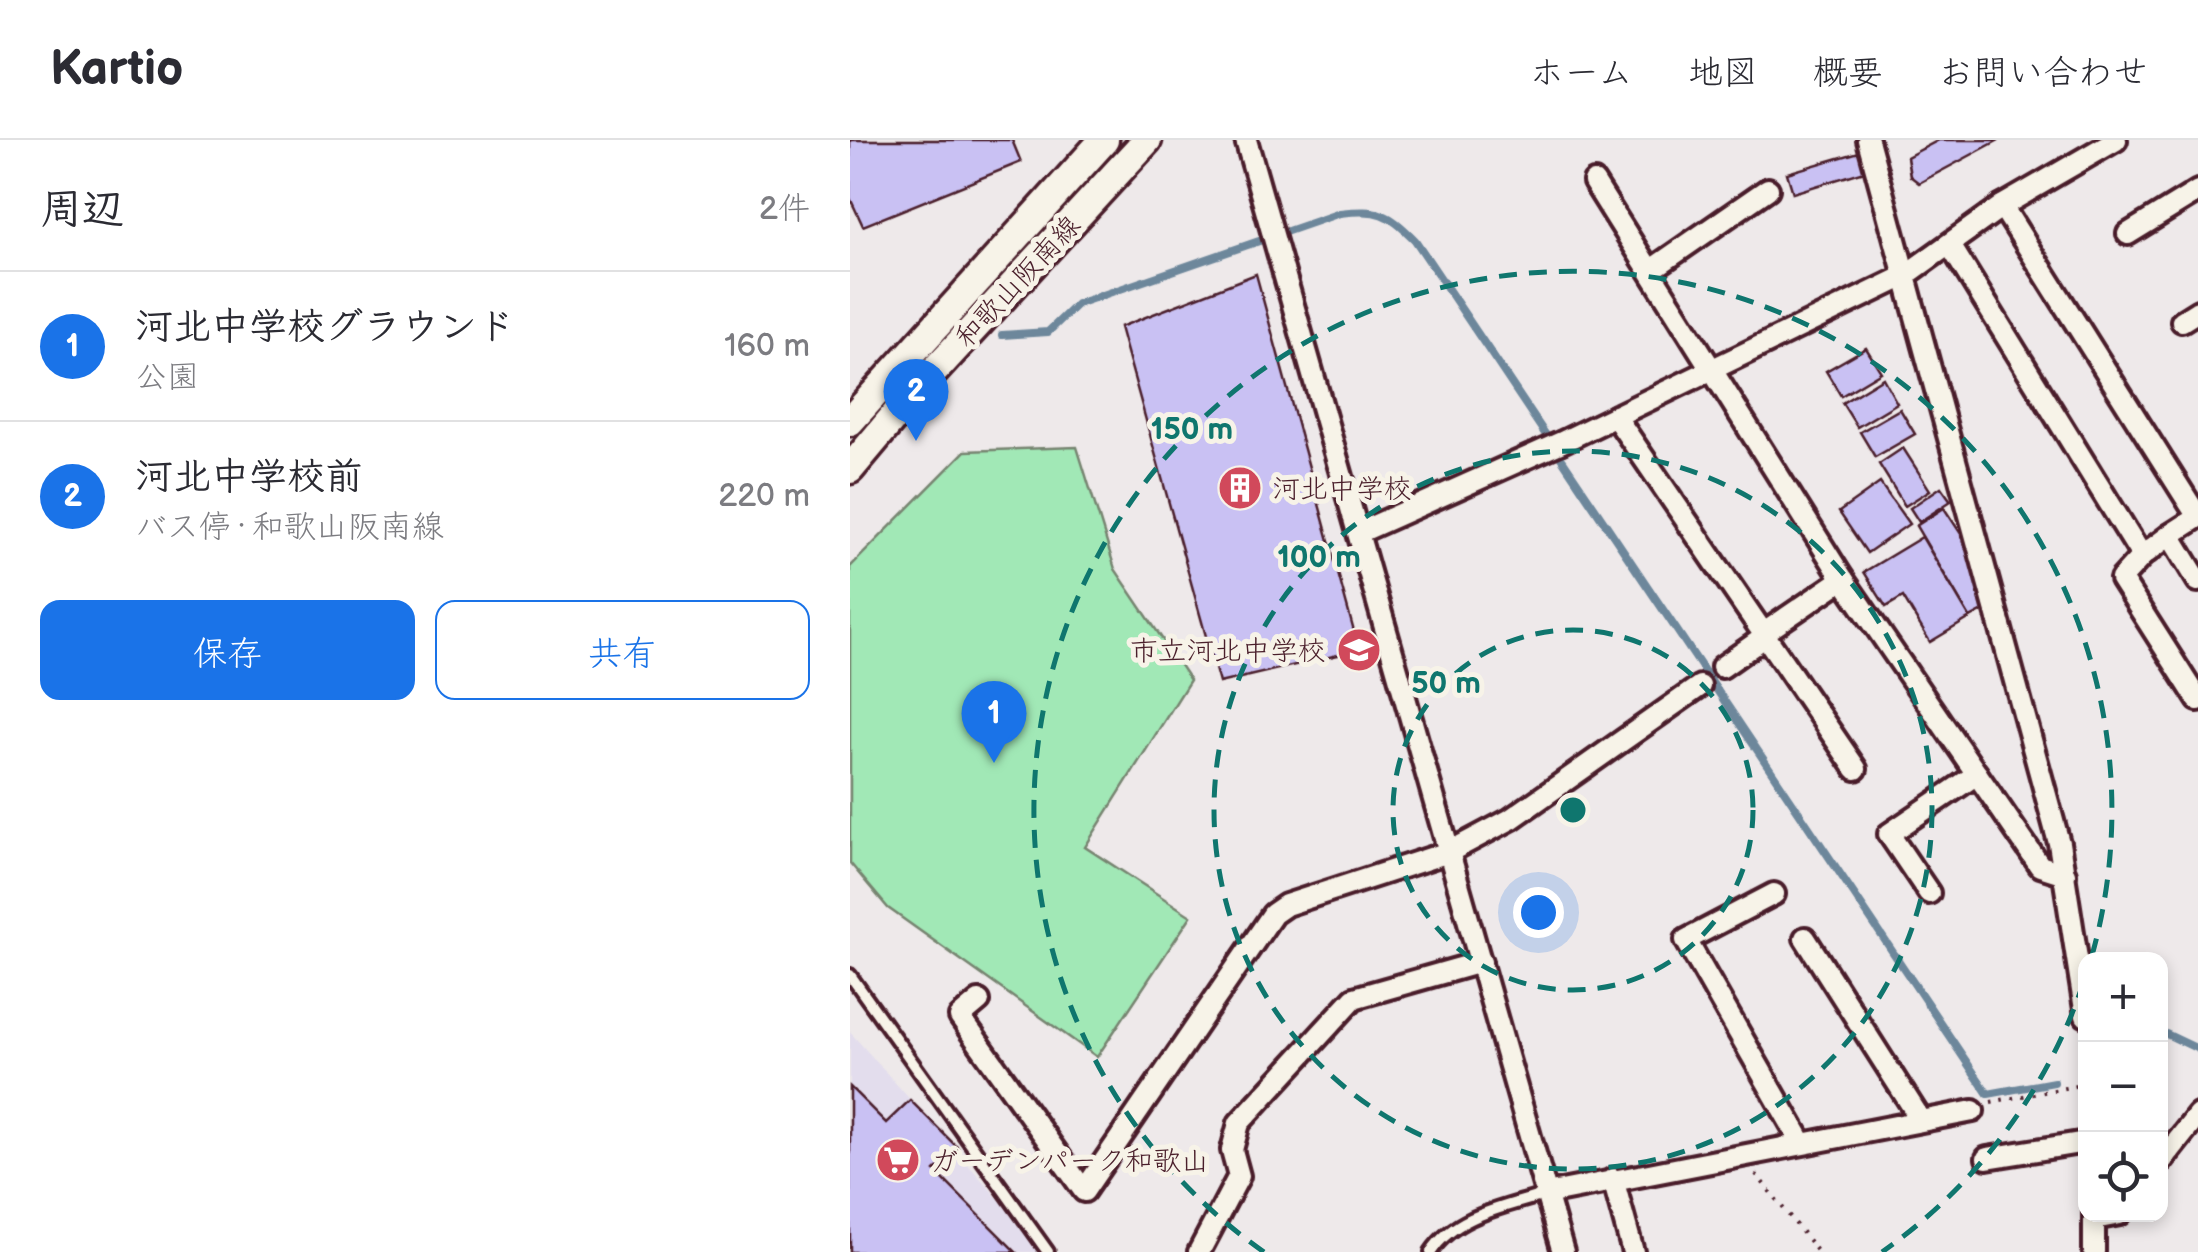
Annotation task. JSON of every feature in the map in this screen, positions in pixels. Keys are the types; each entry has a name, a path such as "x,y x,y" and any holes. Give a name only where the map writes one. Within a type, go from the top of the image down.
{"main road":[{"name":"和歌山阪南線","path":"850,421 1104,140"},
{"name":"和歌山阪南線","path":"850,469 1147,140"}],"street":[{"path":"1246,140 1563,1252"},
{"path":"1868,140 2065,874 2078,962"},
{"path":"1360,532 1554,446 1903,277 2002,206 2116,140"},
{"path":"1594,182 1843,579 2040,866 2065,874"},
{"path":"1651,270 1768,189"},
{"path":"2128,234 2198,191"},
{"path":"2002,206 2198,517 2142,556 2121,579 2198,700"},
{"path":"1950,245 2142,556"},
{"path":"1615,416 1856,768"},
{"path":"2170,535 2198,582"},
{"path":"1722,667 1843,579"},
{"path":"979,1002 960,1017 1084,1192 1274,914 1286,905 1449,852 1511,819 1700,686"},
{"path":"1929,893 1889,834 1978,774"},
{"path":"1774,894 1686,940 1802,1144"},
{"path":"1804,938 1920,1120"},
{"path":"1198,1252 1240,1176 1232,1150 1239,1123 1354,998 1481,962"},
{"path":"1546,1194 1973,1110"},
{"path":"2168,1153 2198,1115"},
{"path":"1987,1158 2078,1143"},
{"path":"1613,1180 1634,1252"},
{"path":"2094,1222 2094,1252"}],"lane":[{"path":"850,975 1048,1252"},
{"path":"1431,1252 1453,1229 1475,1217 1546,1194"}],"path":[{"path":"1973,1110 1984,1104 2078,1086"},
{"path":"1741,1154 1818,1252"}],"shaded area":[{"name":"ガーデンパーク和歌山","path":"850,1032 1046,1252 850,1252"}],"green space":[{"path":"1077,447 1115,569 1190,680 1085,847 1191,916 1097,1057 888,908 850,863 850,567 965,451"}],"building":[{"path":"850,140 1012,140 1021,162 863,226 850,198"},
{"path":"1939,140 1999,140 1919,183 1910,176 1907,157"},
{"path":"1859,152 1865,171 1793,193 1787,173"},
{"name":"河北中学校","path":"1256,274 1359,650 1219,683 1120,327"},
{"path":"1866,348 1881,372 1841,396 1826,371"},
{"path":"1883,378 1897,403 1857,427 1842,403"},
{"path":"1900,409 1915,434 1875,457 1860,432"},
{"path":"1903,448 1930,490 1905,506 1879,464"},
{"path":"1880,483 1909,524 1867,553 1839,512"},
{"path":"1941,487 1951,501 1919,522 1910,508"},
{"path":"1944,508 1965,540 1985,610 1970,618 1916,526"},
{"path":"1922,537 1970,618 1930,642 1903,597 1886,607 1864,572"},
{"name":"ガーデンパーク和歌山","path":"850,1087 886,1123 910,1100 958,1148 935,1171 1016,1252 850,1252"}],"waterway":[{"path":"1002,335 1048,332 1077,304 1340,213 1373,212 1397,223 1415,240 1988,1094 2054,1082"},
{"path":"2168,1035 2198,1049"}],"place":[{"name":"河北中学校前","path":"916,441"},
{"name":"河北中学校","path":"1240,488"},
{"name":"市立河北中学校","path":"1359,650"},
{"name":"河北中学校グラウンド","path":"994,763"},
{"name":"ガーデンパーク和歌山","path":"898,1160"}]}
